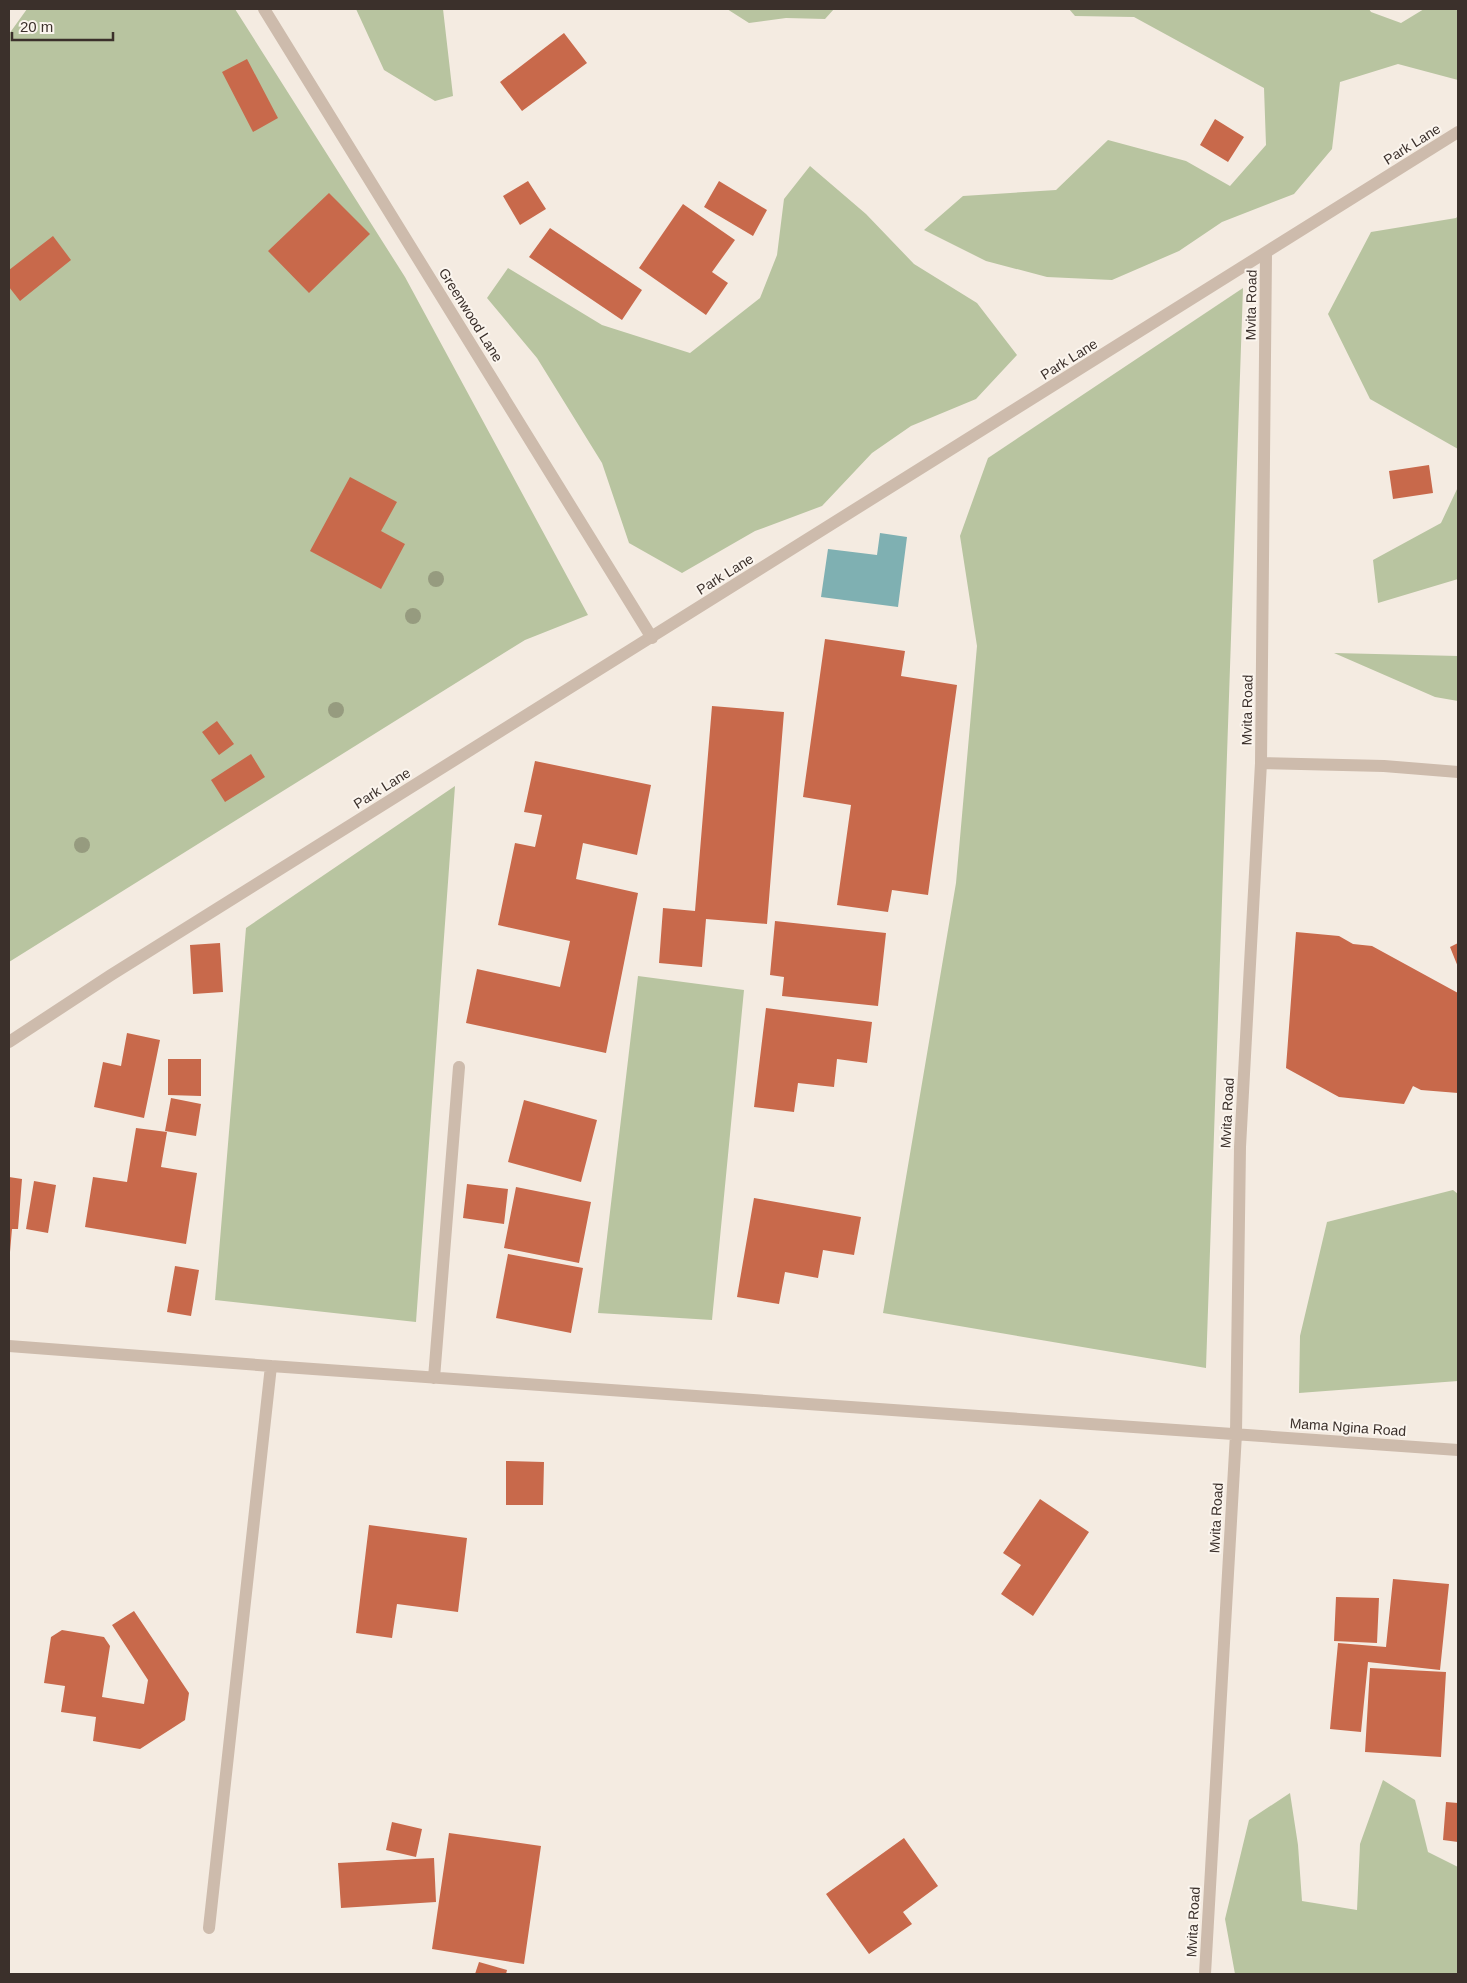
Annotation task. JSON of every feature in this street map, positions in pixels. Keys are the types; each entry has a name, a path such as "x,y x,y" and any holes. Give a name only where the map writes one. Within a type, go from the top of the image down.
{"street":[{"name":"Greenwood Lane","path":"264,9 652,638"},
{"name":"Park Lane","path":"9,1042 111,975 1266,254 1458,132"},
{"name":"Mvita Road","path":"1206,1974 1236,1434 1240,1147 1261,763 1266,254"},
{"path":"1261,763 1384,766 1458,772"},
{"path":"434,1378 459,1068"},
{"name":"Mama Ngina Road","path":"9,1346 1458,1450"},
{"path":"209,1928 271,1366"}],"green space":[{"path":"27,9 235,9 405,277 588,615 525,640 9,962 9,34"},
{"path":"356,9 443,9 453,96 435,101 384,70"},
{"path":"727,9 834,9 825,19 786,18 749,23"},
{"path":"1069,9 1369,9 1371,12 1401,23 1424,9 1458,9 1458,80 1398,64 1340,82 1332,149 1294,194 1222,222 1179,251 1112,280 1047,277 986,261 924,230 963,196 1056,190 1108,140 1186,161 1230,186 1266,145 1264,88 1134,17 1075,16"},
{"path":"810,166 866,214 914,264 977,303 1017,355 976,399 911,426 872,453 822,506 755,531 682,573 629,543 602,463 537,358 487,298 508,268 602,325 690,353 760,298 777,255 784,199"},
{"path":"1458,216 1458,449 1370,399 1328,314 1371,232 1456,218"},
{"path":"1243,288 1206,1368 883,1313 956,883 977,646 960,536 988,458"},
{"path":"1458,487 1458,579 1378,603 1373,560 1441,523"},
{"path":"1334,653 1458,656 1458,701 1435,697"},
{"path":"455,786 416,1322 215,1300 246,928"},
{"path":"638,976 744,990 712,1320 598,1313"},
{"path":"1453,1190 1458,1194 1458,1381 1299,1393 1300,1336 1327,1222"},
{"path":"1383,1780 1415,1800 1428,1852 1458,1867 1458,1974 1235,1974 1225,1919 1249,1820 1290,1793 1298,1845 1302,1901 1357,1910 1360,1844"}],"water":[{"path":"880,533 907,537 898,607 821,597 828,549 877,555"}],"building":[{"path":"564,33 587,63 522,111 500,82"},
{"path":"247,59 278,118 253,132 222,72"},
{"path":"1215,119 1244,137 1228,162 1200,145"},
{"path":"528,181 546,209 520,225 503,196"},
{"path":"719,181 767,210 753,236 704,207"},
{"path":"329,193 370,234 309,293 268,251"},
{"path":"683,204 735,240 712,272 728,283 706,315 639,268"},
{"path":"550,228 642,290 622,320 529,257"},
{"path":"53,236 71,260 20,301 9,287 9,270"},
{"path":"1429,465 1433,493 1393,499 1389,471"},
{"path":"350,477 397,502 381,531 405,544 381,589 310,551"},
{"path":"825,639 905,651 901,676 957,685 928,895 892,890 888,912 837,905 851,805 803,797"},
{"path":"712,706 784,712 767,924 706,919 702,967 659,963 663,908 695,911"},
{"path":"217,721 234,744 219,755 202,732"},
{"path":"251,754 265,777 225,802 211,780"},
{"path":"535,761 651,785 637,855 583,843 576,879 638,893 606,1053 466,1023 477,969 560,987 570,941 498,925 515,843 535,847 542,815 524,812"},
{"path":"775,921 886,933 878,1006 782,996 784,977 770,975"},
{"path":"1296,932 1339,936 1353,944 1372,946 1458,993 1458,1093 1421,1090 1413,1086 1404,1104 1339,1097 1286,1068"},
{"path":"220,943 223,992 193,994 190,945"},
{"path":"1458,943 1458,967 1450,947"},
{"path":"766,1008 872,1022 867,1063 837,1059 834,1087 798,1083 794,1112 754,1107"},
{"path":"127,1033 160,1040 144,1118 94,1107 103,1062 121,1066"},
{"path":"168,1059 201,1059 201,1096 168,1095"},
{"path":"171,1098 201,1104 196,1136 165,1131"},
{"path":"524,1100 597,1120 581,1182 508,1162"},
{"path":"136,1128 167,1132 161,1167 197,1173 186,1244 85,1227 93,1177 127,1182"},
{"path":"9,1177 22,1179 18,1229 12,1229 10,1252 9,1252"},
{"path":"34,1181 56,1185 48,1233 26,1229"},
{"path":"467,1184 508,1189 504,1224 463,1218"},
{"path":"516,1187 591,1202 579,1263 504,1248"},
{"path":"754,1198 861,1217 854,1255 823,1250 818,1278 785,1272 779,1304 737,1297"},
{"path":"508,1254 583,1268 571,1333 496,1318"},
{"path":"175,1266 199,1270 191,1316 167,1312"},
{"path":"506,1461 544,1462 543,1505 506,1505"},
{"path":"1040,1499 1089,1532 1033,1616 1001,1594 1021,1565 1003,1553"},
{"path":"369,1525 467,1538 458,1612 397,1604 392,1638 356,1633"},
{"path":"1393,1579 1449,1584 1440,1670 1368,1662 1361,1732 1330,1729 1338,1643 1386,1647"},
{"path":"1336,1597 1379,1598 1377,1643 1334,1641"},
{"path":"134,1611 189,1693 185,1720 140,1749 93,1741 96,1717 61,1712 65,1686 44,1683 51,1637 62,1630 104,1637 110,1646 102,1697 144,1704 148,1680 112,1625"},
{"path":"1370,1668 1446,1672 1441,1757 1365,1752"},
{"path":"1446,1802 1458,1803 1458,1842 1443,1840"},
{"path":"392,1822 422,1829 416,1857 386,1850"},
{"path":"449,1833 541,1846 524,1964 432,1949"},
{"path":"904,1838 938,1886 903,1912 912,1924 869,1954 826,1894"},
{"path":"434,1858 436,1902 341,1908 338,1863"},
{"path":"479,1962 507,1970 506,1974 475,1974"}]}
